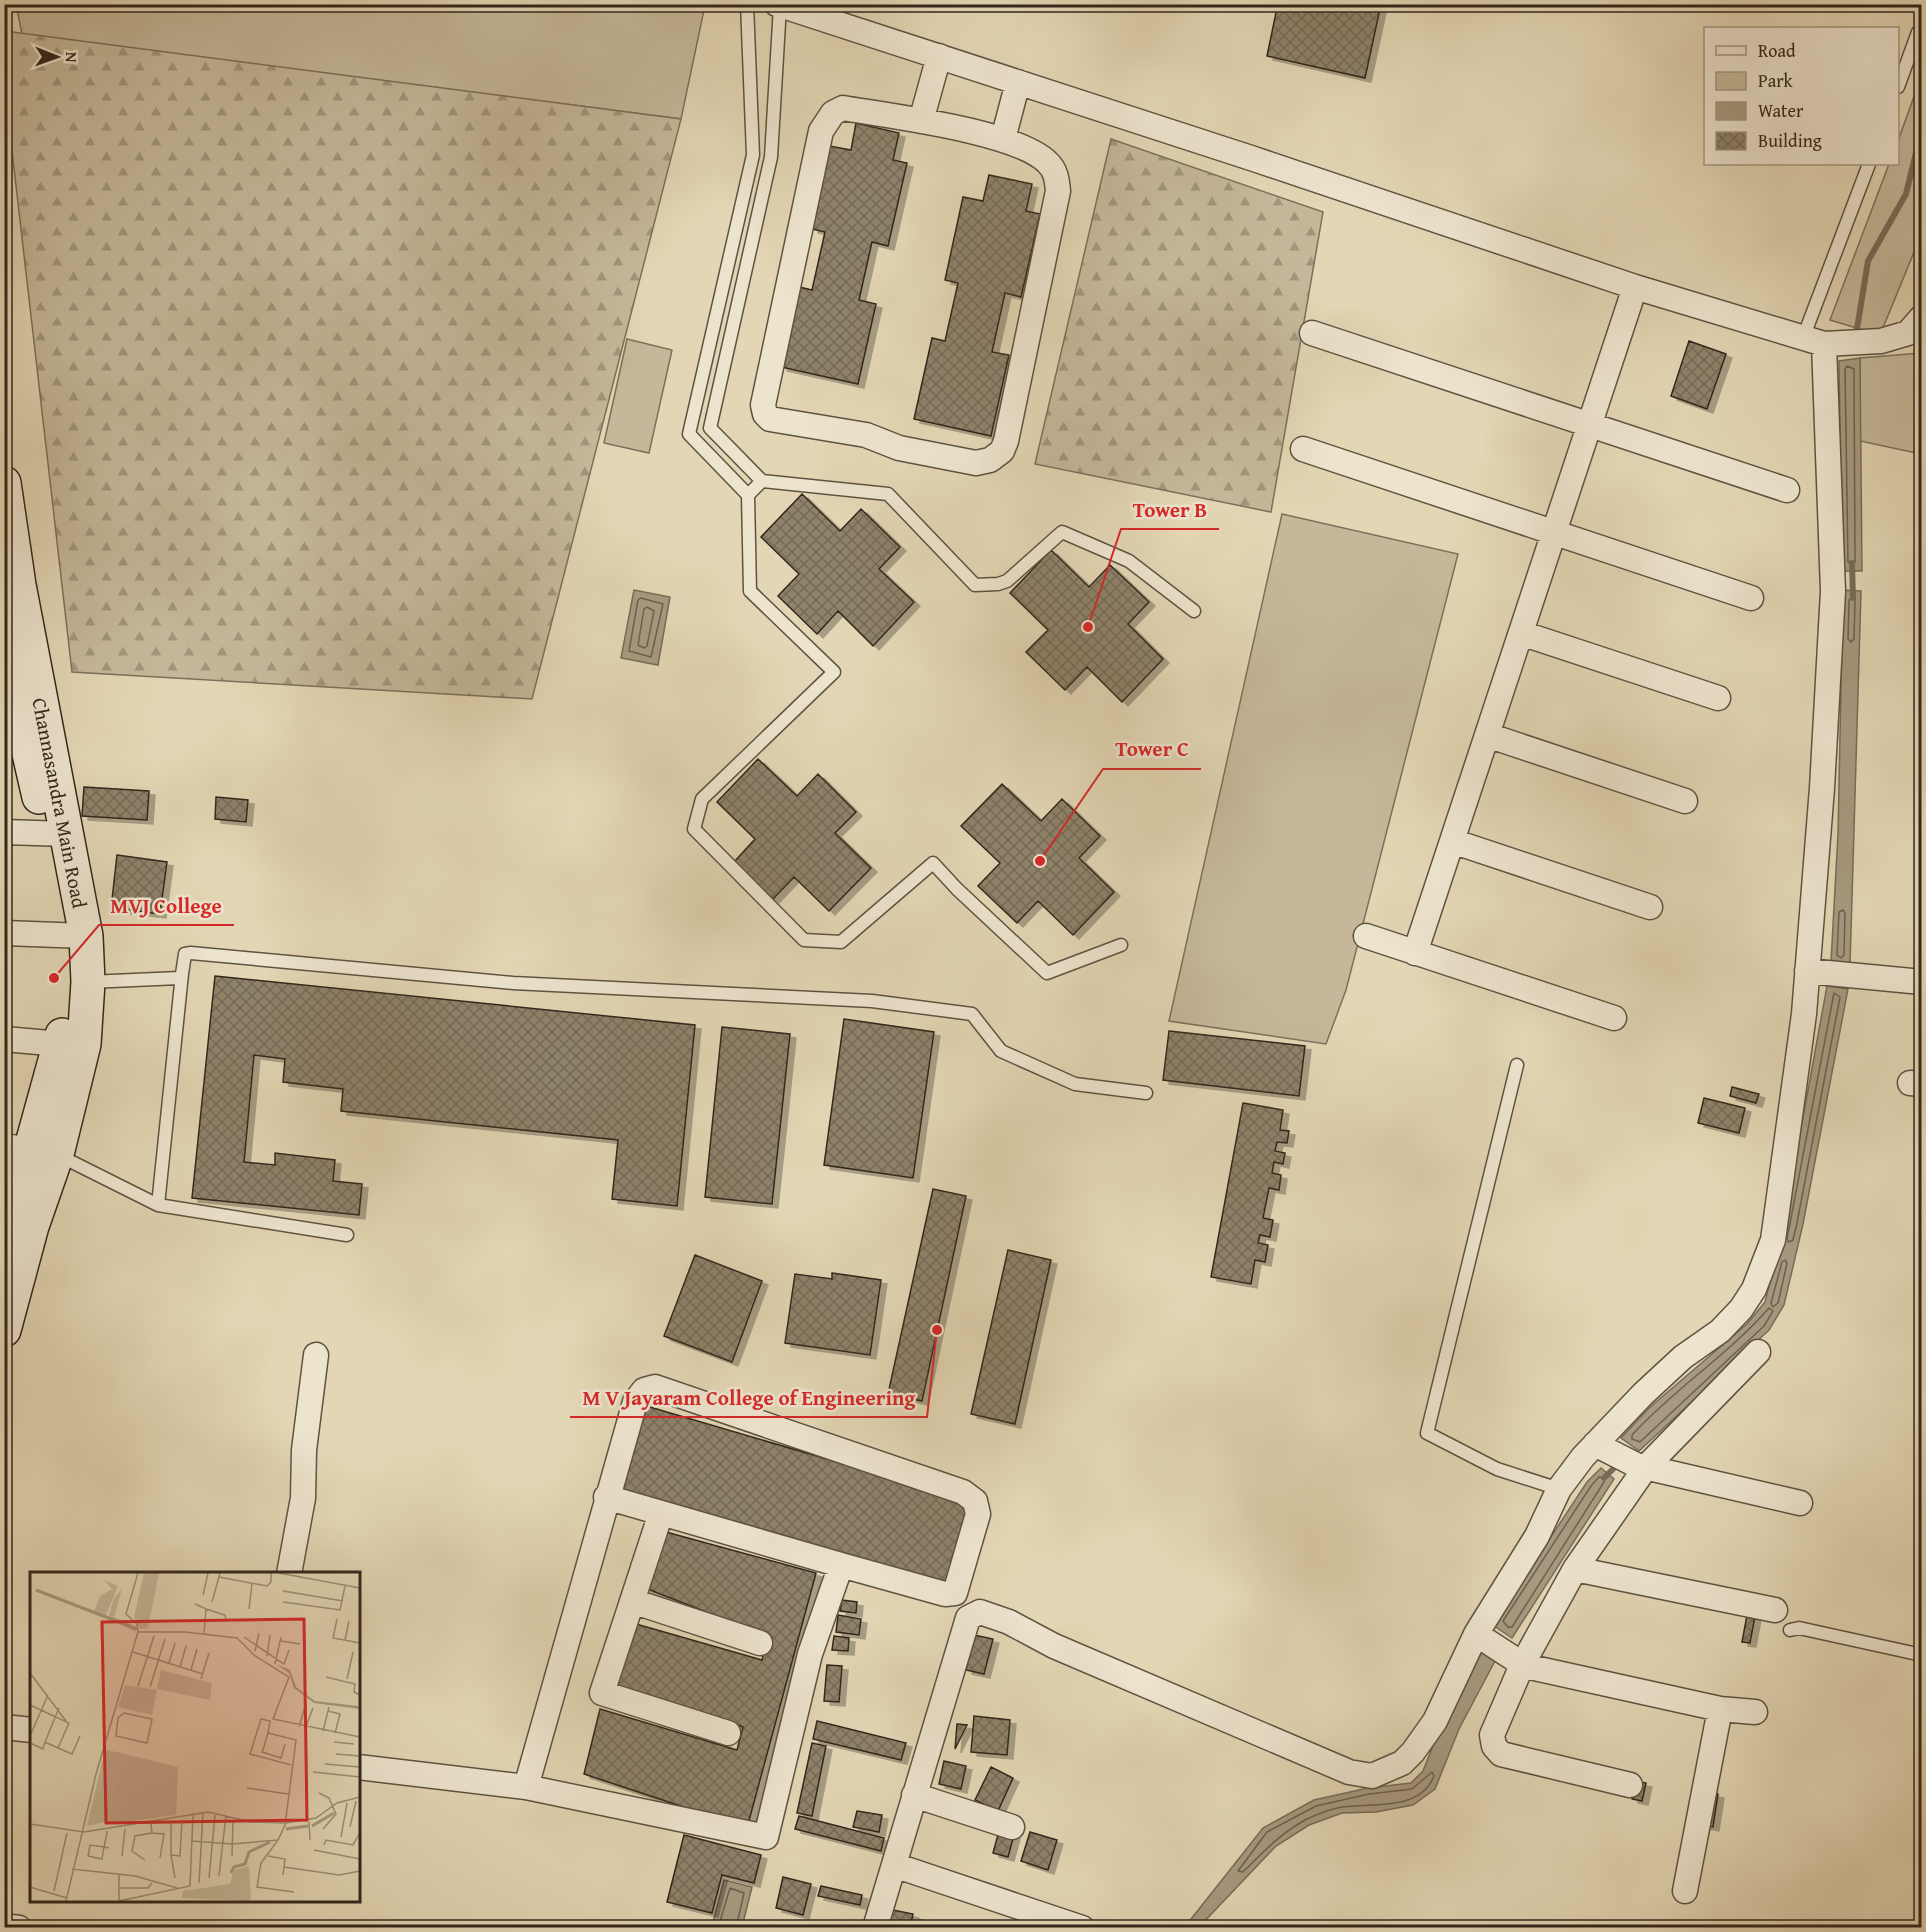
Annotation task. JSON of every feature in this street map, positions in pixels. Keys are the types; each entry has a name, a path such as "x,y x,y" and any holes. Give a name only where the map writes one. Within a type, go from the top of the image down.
{"main road":[{"name":"Channasandra Main Road","path":"4,483 75,936 88,982 84,1044 31,1150 32,1226 4,1330"},
{"name":"Channasandra Main Road","path":"4,645 13,729 58,834"},
{"name":"Channasandra Main Road","path":"7,1227 61,1044 65,972 75,936"}],"street":[{"path":"779,5 1635,287 1831,342 1881,341 1908,333 1922,317"},
{"path":"921,121 939,56"},
{"path":"1003,139 1018,82"},
{"path":"843,108 921,121 1003,139 1032,152 1047,162 1057,179 1058,191 1002,451 990,460 975,463 899,447 866,435 770,418 765,414 763,405 825,123 833,113 843,108"},
{"path":"1415,953 1635,287"},
{"path":"1312,333 1787,490"},
{"path":"875,1928 968,1618 980,1612 1009,1622 1054,1646 1349,1772 1372,1776 1402,1763 1413,1752 1435,1721 1497,1648 1575,1569 1621,1457 1683,1357 1720,1331 1741,1309 1754,1289 1773,1240 1816,972 1833,591 1831,342"},
{"path":"1303,449 1751,598"},
{"path":"1521,633 1719,698"},
{"path":"1487,735 1685,801"},
{"path":"4,832 58,834"},
{"path":"1452,842 1650,907"},
{"path":"4,933 75,936"},
{"path":"1366,936 1614,1018"},
{"path":"1816,972 1922,981"},
{"path":"4,1039 61,1044"},
{"path":"1630,1785 1502,1754 1494,1746 1492,1735 1497,1720 1497,1648 1537,1536 1559,1489 1621,1457 1758,1352"},
{"path":"289,1572 303,1498 304,1450 316,1355"},
{"path":"526,1787 606,1497 635,1402 644,1390 655,1387 963,1492 975,1501 978,1514 955,1593 945,1594 606,1497"},
{"path":"1621,1457 1800,1503"},
{"path":"661,1513 602,1693 728,1733"},
{"path":"360,1767 526,1787 766,1837 810,1654 841,1566"},
{"path":"1575,1569 1775,1610"},
{"path":"632,1601 760,1643"},
{"path":"1497,1648 1720,1709 1755,1712"},
{"path":"1685,1890 1720,1709"},
{"path":"4,1727 30,1730"},
{"path":"914,1796 1012,1827"},
{"path":"894,1865 1082,1928"},
{"path":"4,1926 19,1928"}],"lane":[{"path":"747,4 753,155 689,434 748,495 750,591 834,672 702,799 694,829 804,940 841,942 933,863 957,889 1047,973 1121,945"},
{"path":"779,5 771,157 710,428 762,481 888,494 975,585 998,584 1007,581 1062,532 1129,561 1194,611"},
{"path":"1899,84 1918,32 1922,33"},
{"path":"1831,342 1869,165"},
{"path":"748,495 762,481"},
{"path":"158,1205 182,974 185,954 190,953 513,983 872,1001 961,1012 972,1014 1001,1051 1075,1084 1146,1093"},
{"path":"88,982 171,979 178,978 182,974"},
{"path":"1517,1065 1427,1433 1497,1469 1559,1489"},
{"path":"31,1150 158,1205 347,1235"},
{"path":"1790,1630 1799,1628 1922,1655"}],"green space":[{"path":"16,5 682,5 704,10 681,119 22,34"},
{"path":"5,31 681,119 532,699 72,672 5,90"},
{"path":"1921,77 1921,235 1880,335 1830,320 1889,165 1899,165 1899,138"},
{"path":"1111,139 1323,212 1271,512 1035,464"},
{"path":"627,339 672,350 649,453 604,443"},
{"path":"1921,353 1921,454 1860,441 1860,358"},
{"path":"1282,514 1458,554 1346,990 1326,1044 1169,1021"}],"water":[{"path":"1860,358 1862,571 1842,571 1839,361"},
{"path":"634,590 670,597 658,665 621,658"},
{"path":"1843,590 1861,591 1850,966 1831,962 1838,834"},
{"path":"1827,986 1848,989 1803,1224 1784,1305 1769,1330 1639,1451 1621,1438 1649,1408 1747,1324 1765,1302 1780,1244"},
{"path":"1601,1468 1614,1479 1512,1638 1493,1625 1587,1482"},
{"path":"1481,1649 1495,1661 1459,1729 1435,1789 1413,1805 1376,1812 1342,1813 1309,1825 1276,1846 1199,1927 1184,1928 1263,1828 1314,1800 1368,1788 1411,1783 1423,1771 1444,1718"},
{"path":"724,1880 752,1887 742,1927 712,1926"}],"building":[{"path":"1263,4 1381,4 1365,78 1267,56 1277,8"},
{"path":"856,123 899,133 893,160 907,163 888,246 872,242 859,300 876,304 858,384 781,367 799,287 812,290 825,232 812,229 830,146 851,150"},
{"path":"989,175 1032,184 1026,211 1040,214 1021,297 1005,293 992,352 1009,355 991,436 914,419 932,338 945,341 958,283 945,280 963,197 983,201"},
{"path":"1689,341 1726,354 1707,409 1671,396"},
{"path":"802,494 840,531 861,509 900,547 879,569 914,602 873,646 838,611 817,634 778,596 799,574 761,537"},
{"path":"1051,550 1089,587 1110,565 1149,602 1128,624 1163,659 1122,702 1087,667 1065,690 1026,652 1048,630 1010,593"},
{"path":"758,759 797,796 818,774 856,812 835,833 871,868 829,911 794,877 773,899 734,862 755,839 717,802"},
{"path":"1002,784 1041,821 1062,799 1100,836 1079,858 1114,892 1073,935 1038,901 1017,923 978,886 1000,863 961,826"},
{"path":"84,787 149,791 147,820 82,816"},
{"path":"216,797 248,800 246,822 215,819"},
{"path":"117,855 167,862 160,914 111,908"},
{"path":"215,976 695,1025 677,1206 612,1199 618,1140 341,1111 343,1089 283,1082 285,1059 254,1055 244,1162 275,1165 275,1153 335,1160 333,1181 362,1184 359,1215 192,1198"},
{"path":"844,1019 934,1032 913,1178 824,1165"},
{"path":"722,1027 790,1034 772,1204 705,1197"},
{"path":"1169,1031 1305,1046 1299,1096 1163,1080"},
{"path":"1732,1087 1759,1094 1756,1103 1730,1096"},
{"path":"1704,1098 1745,1108 1739,1133 1698,1123"},
{"path":"1243,1103 1283,1110 1280,1130 1289,1131 1287,1143 1277,1142 1275,1151 1285,1153 1283,1164 1274,1162 1272,1173 1281,1175 1279,1190 1269,1188 1263,1218 1273,1220 1270,1237 1260,1235 1258,1243 1268,1245 1265,1262 1255,1260 1251,1284 1211,1277"},
{"path":"933,1189 966,1196 922,1401 888,1394"},
{"path":"1008,1250 1051,1260 1015,1424 971,1414"},
{"path":"695,1255 762,1281 732,1362 664,1336"},
{"path":"832,1273 881,1280 870,1355 785,1343 795,1274 832,1279"},
{"path":"643,1405 970,1501 947,1583 619,1488"},
{"path":"666,1532 816,1573 747,1828 584,1774 600,1709 737,1750 743,1727 612,1684 629,1622 762,1660 768,1636 645,1588"},
{"path":"842,1600 857,1602 856,1613 840,1611"},
{"path":"838,1615 861,1619 859,1635 836,1632"},
{"path":"1747,1615 1755,1616 1750,1643 1742,1642"},
{"path":"974,1635 993,1639 984,1674 966,1670"},
{"path":"834,1636 849,1638 848,1651 832,1650"},
{"path":"827,1665 842,1666 839,1702 824,1701"},
{"path":"974,1716 1010,1720 1007,1755 971,1752"},
{"path":"817,1721 906,1743 901,1760 813,1739"},
{"path":"957,1724 967,1725 955,1749"},
{"path":"812,1743 826,1746 812,1816 797,1813"},
{"path":"944,1761 966,1766 961,1789 939,1784"},
{"path":"991,1767 1013,1778 998,1811 975,1800"},
{"path":"1636,1781 1646,1783 1642,1801 1632,1799"},
{"path":"1706,1792 1718,1794 1713,1827 1701,1825"},
{"path":"857,1811 882,1815 879,1832 853,1827"},
{"path":"799,1816 884,1838 881,1851 795,1829"},
{"path":"999,1831 1014,1835 1008,1857 993,1853"},
{"path":"1030,1832 1057,1840 1048,1870 1021,1861"},
{"path":"684,1835 761,1855 754,1883 722,1875 712,1913 667,1902"},
{"path":"783,1877 811,1884 803,1915 776,1908"},
{"path":"821,1886 862,1895 860,1905 818,1896"},
{"path":"888,1909 913,1914 910,1928 884,1928"},
{"path":"920,1920 952,1926 952,1928 919,1928"}],"waterway":[{"path":"1856,335 1868,261 1906,194 1922,128"},
{"path":"1852,563 1853,598"},
{"path":"1604,1478 1620,1462"}],"place":[{"name":"Tower B","path":"1088,627"},
{"name":"Tower C","path":"1040,861"},
{"name":"MVJ College","path":"54,978"},
{"name":"M V Jayaram College of Engineering","path":"937,1330"}]}
